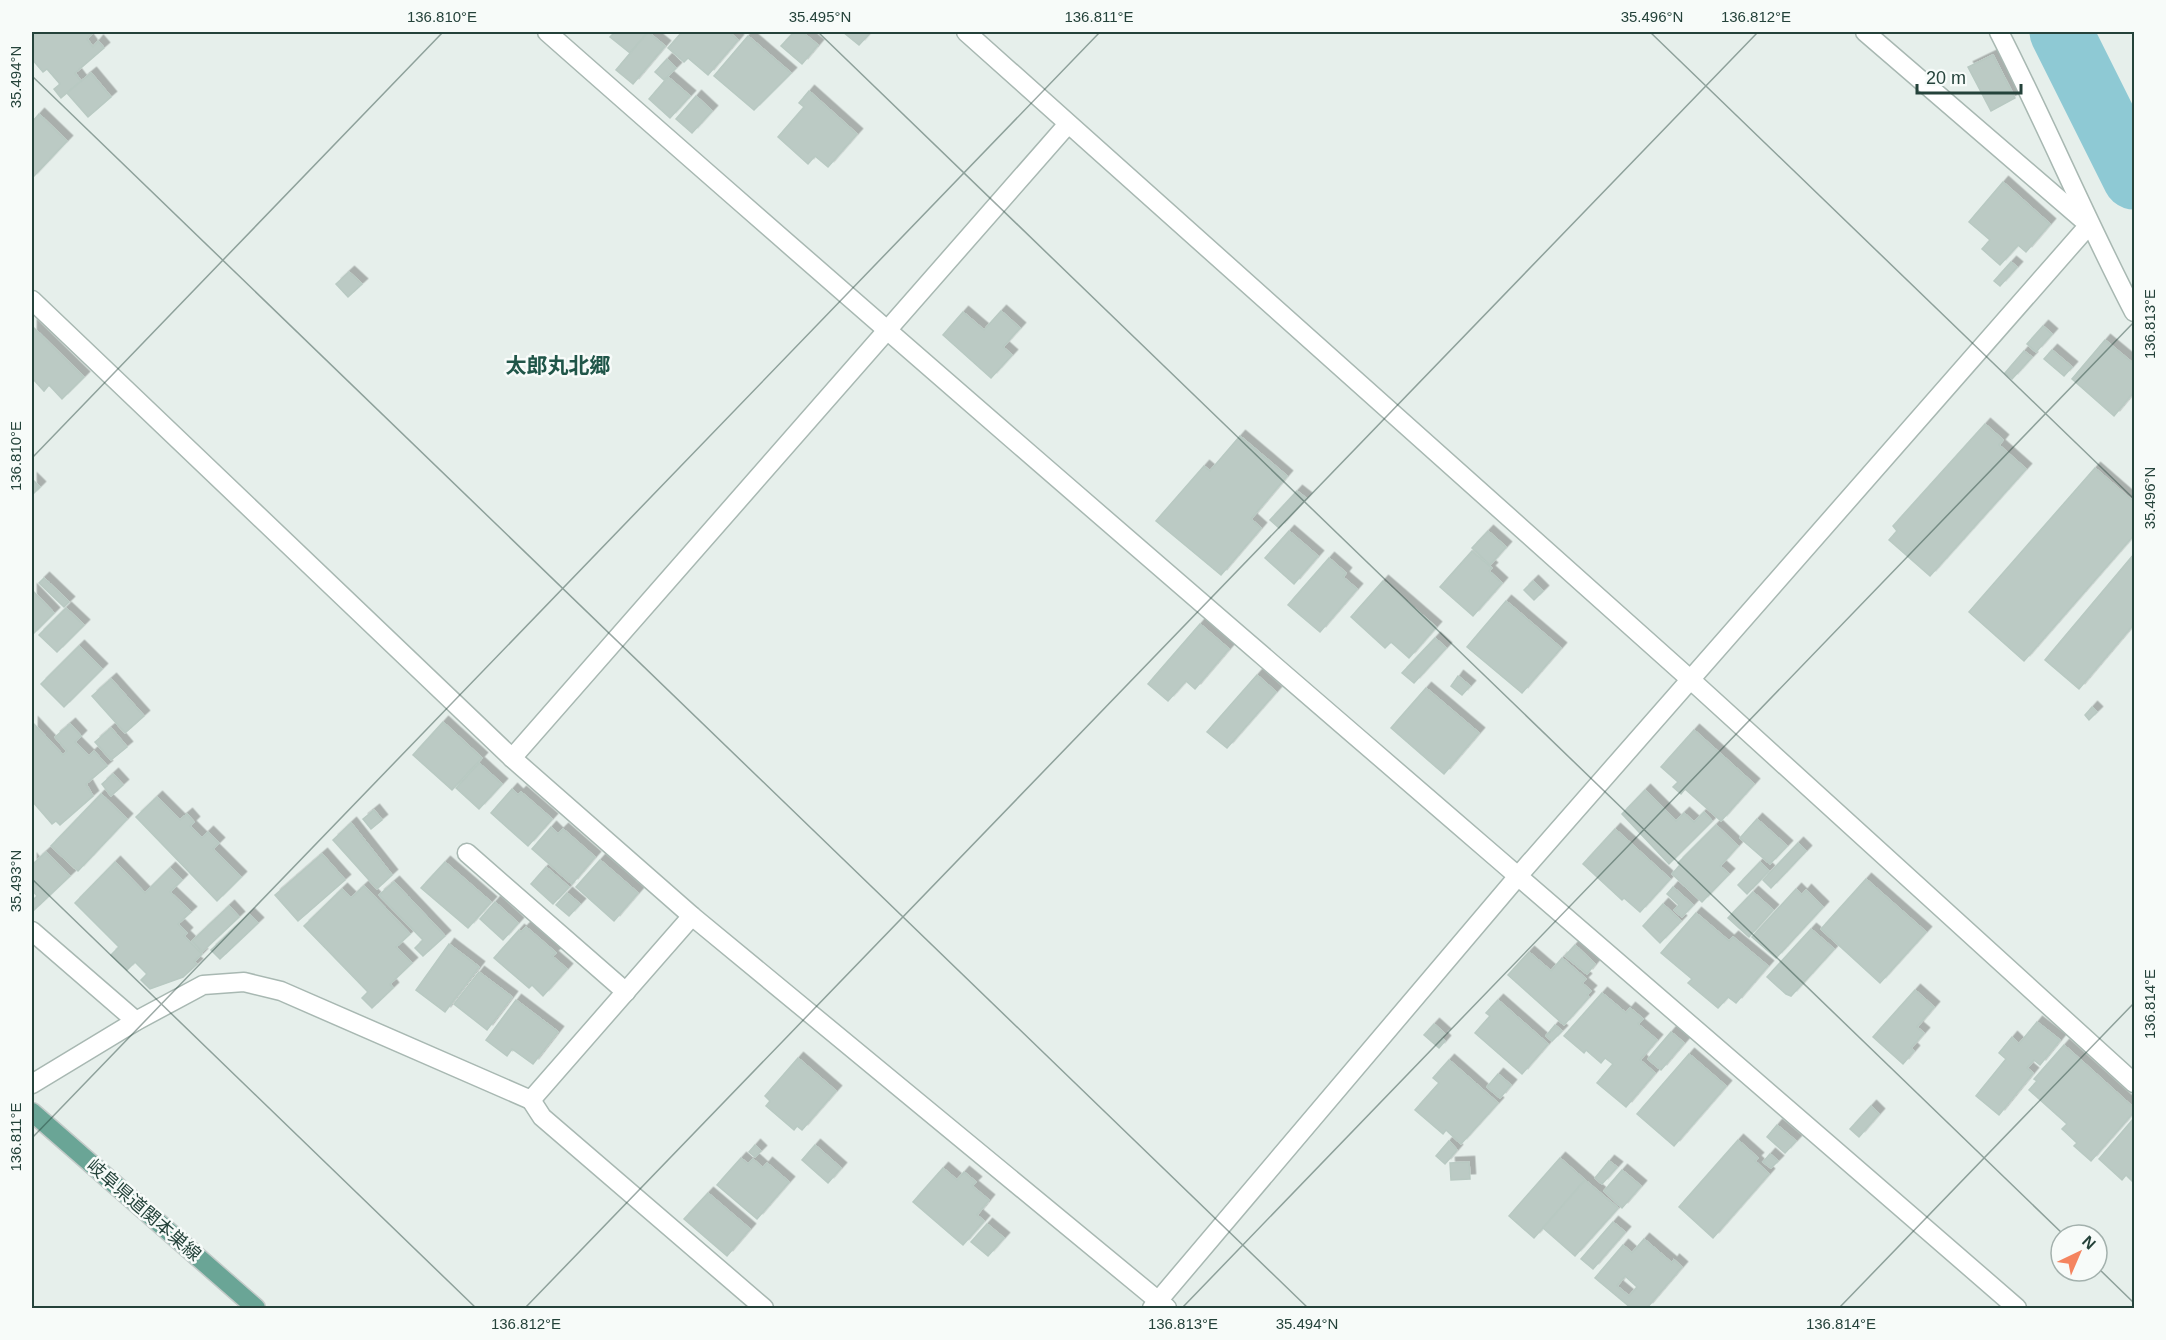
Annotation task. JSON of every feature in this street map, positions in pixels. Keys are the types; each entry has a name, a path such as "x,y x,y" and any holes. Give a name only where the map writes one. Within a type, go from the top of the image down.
{"main road":[{"name":"岐阜県道関本巣線","path":"32,1112 256,1308"}],"street":[{"path":"547,32 885,330 1519,875 2017,1308"},
{"path":"966,32 1691,680 2134,1083"},
{"path":"1865,32 2089,225"},
{"path":"1999,32 2046,124 2089,225 2134,312"},
{"path":"512,758 1068,124"},
{"path":"32,300 512,758 692,916 1160,1306 1519,875 2089,225"},
{"path":"467,853 626,992"},
{"path":"531,1100 692,916"},
{"path":"32,931 136,1021"},
{"path":"32,1084 136,1021 203,985 244,982 281,991 531,1100 542,1117 764,1308"}],"building":[{"path":"32,32 89,32 92,34 87,39 93,47 98,41 104,48 75,73 81,81 61,98 54,89 60,84 47,69 43,72 32,59 34,51"},
{"path":"615,32 648,32 630,53 610,37"},
{"path":"648,32 665,46 633,84 616,70"},
{"path":"682,32 729,32 738,40 708,75 688,58 684,62 668,48"},
{"path":"794,32 802,32 818,45 802,64 781,46"},
{"path":"843,32 871,32 859,45"},
{"path":"748,36 791,73 754,110 714,76"},
{"path":"1993,55 2015,98 1991,111 1968,67"},
{"path":"667,59 676,68 664,80 655,72"},
{"path":"91,73 111,97 88,117 67,93"},
{"path":"668,77 690,96 670,118 649,99"},
{"path":"809,91 857,134 828,167 815,156 808,164 778,137 804,107 799,103"},
{"path":"696,96 712,111 692,133 676,119"},
{"path":"39,114 67,141 32,178 32,122"},
{"path":"2003,182 2050,224 2026,252 2018,245 2000,265 1982,249 1990,240 1969,222"},
{"path":"2011,262 2017,267 2000,286 1994,281"},
{"path":"349,272 362,284 348,297 336,284"},
{"path":"1001,311 1020,328 1003,347 1012,355 991,378 943,335 963,312 984,330"},
{"path":"32,326 84,377 62,399 49,385 44,391 32,378"},
{"path":"2043,326 2052,334 2036,352 2027,344"},
{"path":"2105,340 2134,364 2134,392 2114,416 2072,379"},
{"path":"2052,350 2072,367 2064,376 2044,359"},
{"path":"2024,351 2032,357 2012,379 2005,373"},
{"path":"1985,424 2003,440 1999,445 2026,469 1930,576 1889,540 1897,531 1893,526"},
{"path":"1240,436 1287,476 1251,519 1261,528 1221,575 1156,521 1204,466 1210,471"},
{"path":"2095,468 2134,502 2134,535 2024,661 1969,612"},
{"path":"32,479 40,487 32,495"},
{"path":"1297,491 1306,498 1279,528 1270,520"},
{"path":"1289,531 1318,556 1294,584 1265,558"},
{"path":"1488,531 1506,547 1490,565 1472,548"},
{"path":"1472,551 1492,568 1489,571 1502,583 1473,616 1440,587"},
{"path":"2134,554 2134,624 2079,689 2045,660"},
{"path":"1329,558 1346,573 1343,577 1357,589 1320,632 1288,605"},
{"path":"44,578 69,602 64,607 39,583"},
{"path":"1383,581 1436,627 1409,658 1391,642 1385,648 1351,617"},
{"path":"1533,581 1543,591 1534,600 1524,590"},
{"path":"32,590 54,613 32,635"},
{"path":"1506,601 1561,648 1522,693 1467,647"},
{"path":"66,608 84,625 57,652 39,635"},
{"path":"1200,624 1229,649 1195,689 1186,681 1168,701 1148,684"},
{"path":"1435,638 1446,648 1414,683 1402,673"},
{"path":"79,646 102,669 64,707 41,684"},
{"path":"1257,675 1276,692 1227,748 1207,732"},
{"path":"1458,676 1470,686 1462,695 1451,686"},
{"path":"111,679 144,716 125,733 92,696"},
{"path":"1426,688 1479,733 1444,774 1391,728"},
{"path":"2092,707 2097,712 2089,720 2085,715"},
{"path":"443,722 482,758 452,790 413,755"},
{"path":"33,723 63,755 67,751 55,737 70,724 81,736 75,742 89,756 94,751 107,766 86,784 93,796 60,825 56,821 52,824 32,801"},
{"path":"111,728 127,747 111,760 95,742"},
{"path":"1694,730 1754,784 1721,821 1685,789 1681,794 1673,787 1678,782 1661,767"},
{"path":"479,763 502,784 479,809 456,788"},
{"path":"113,774 123,785 111,796 102,784"},
{"path":"512,789 518,795 521,792 552,819 528,846 491,813"},
{"path":"1645,790 1676,821 1684,813 1694,822 1704,812 1712,821 1669,864 1622,814"},
{"path":"101,794 127,819 78,871 51,846"},
{"path":"157,797 180,820 187,814 194,822 190,826 202,838 208,832 219,843 213,849 241,877 217,901 136,817"},
{"path":"374,810 382,820 371,829 363,819"},
{"path":"1757,819 1787,846 1770,864 1740,838"},
{"path":"351,823 392,875 377,889 333,840"},
{"path":"1716,825 1738,846 1720,866 1729,874 1702,902 1672,874 1680,865 1678,863"},
{"path":"551,827 558,834 563,829 595,857 572,884 532,849"},
{"path":"1615,829 1670,879 1640,912 1624,898 1622,900 1583,864"},
{"path":"1798,843 1806,851 1771,888 1763,880"},
{"path":"46,852 70,876 34,910 32,901 37,896 32,890 32,860 34,863"},
{"path":"322,854 345,880 298,921 275,895"},
{"path":"600,860 638,893 614,921 576,887"},
{"path":"115,862 145,893 170,868 182,880 170,892 191,912 178,924 187,933 184,936 202,954 194,962 197,964 183,977 150,989 141,980 147,974 135,962 127,970 111,955 119,947 75,903"},
{"path":"445,862 491,902 468,928 421,888"},
{"path":"1760,862 1769,871 1747,894 1738,885"},
{"path":"546,867 569,887 553,904 531,884"},
{"path":"1866,879 1926,932 1880,983 1821,929"},
{"path":"394,882 445,936 423,956 415,948 423,940 379,895"},
{"path":"364,886 410,934 396,947 412,963 390,984 393,988 372,1008 362,998 368,992 304,926 342,889 351,898"},
{"path":"1673,887 1693,905 1682,917 1674,910 1679,905 1667,894"},
{"path":"1796,889 1802,895 1806,890 1823,907 1776,958 1752,937"},
{"path":"1753,892 1773,910 1749,937 1728,918"},
{"path":"567,893 580,904 569,916 556,905"},
{"path":"495,902 518,923 503,940 480,919"},
{"path":"1663,904 1681,921 1660,943 1643,926"},
{"path":"229,906 239,917 202,952 192,941"},
{"path":"1696,913 1729,941 1733,937 1768,966 1736,1003 1728,997 1718,1008 1688,983 1692,979 1661,953"},
{"path":"249,914 258,923 220,959 211,950"},
{"path":"526,927 556,953 552,956 567,969 543,996 532,985 529,988 494,958 519,930 521,932"},
{"path":"1811,929 1834,949 1791,996 1767,977"},
{"path":"449,944 479,967 445,1012 416,990"},
{"path":"1575,945 1595,964 1587,974 1565,956"},
{"path":"1529,952 1551,971 1562,958 1586,979 1582,983 1591,991 1587,995 1589,997 1564,1025 1508,975"},
{"path":"479,972 512,997 487,1030 454,1004"},
{"path":"1915,990 1934,1007 1917,1027 1924,1033 1911,1048 1914,1051 1903,1064 1873,1037"},
{"path":"1602,993 1626,1013 1630,1008 1643,1019 1638,1024 1657,1040 1640,1060 1655,1073 1626,1107 1597,1083 1613,1064 1605,1058 1601,1063 1586,1050 1584,1053 1564,1036"},
{"path":"516,1000 558,1032 533,1064 512,1049 507,1056 486,1040"},
{"path":"1498,1000 1548,1044 1522,1074 1475,1033 1490,1016 1486,1013"},
{"path":"2037,1022 2060,1040 2040,1065 2034,1060 2027,1068 2033,1073 1999,1115 1976,1096 2006,1059 1999,1053 2012,1037 2019,1044"},
{"path":"1434,1024 1445,1034 1441,1037 1445,1041 1439,1048 1424,1035"},
{"path":"1555,1025 1562,1031 1552,1041 1546,1036"},
{"path":"1671,1032 1684,1043 1661,1070 1648,1059"},
{"path":"2064,1045 2134,1108 2134,1112 2091,1161 2074,1146 2077,1143 2062,1129 2067,1124 2029,1090 2037,1081 2034,1079"},
{"path":"1689,1054 1726,1086 1674,1146 1637,1114"},
{"path":"798,1058 836,1091 802,1130 797,1126 794,1130 766,1106 770,1101 765,1096"},
{"path":"1449,1060 1498,1103 1461,1144 1446,1130 1443,1134 1415,1110 1439,1083 1433,1078"},
{"path":"1498,1074 1511,1085 1500,1098 1487,1087"},
{"path":"1871,1106 1879,1114 1859,1137 1850,1129"},
{"path":"2134,1118 2134,1183 2126,1175 2122,1180 2099,1159"},
{"path":"1777,1125 1796,1141 1785,1153 1767,1137"},
{"path":"1738,1140 1758,1158 1755,1161 1769,1174 1713,1238 1679,1207"},
{"path":"1449,1141 1457,1150 1445,1164 1436,1156"},
{"path":"755,1145 761,1151 755,1157 749,1152"},
{"path":"815,1145 841,1168 828,1183 802,1160"},
{"path":"1770,1154 1778,1161 1771,1168 1763,1162"},
{"path":"741,1158 748,1164 753,1159 763,1168 767,1163 789,1182 757,1219 717,1185"},
{"path":"1560,1158 1585,1180 1534,1238 1509,1216"},
{"path":"1609,1161 1617,1167 1602,1184 1595,1178"},
{"path":"1469,1162 1470,1179 1451,1180 1450,1163"},
{"path":"943,1168 957,1180 964,1172 976,1182 972,1186 989,1200 977,1215 984,1221 963,1245 913,1202"},
{"path":"1622,1170 1641,1186 1622,1208 1604,1191"},
{"path":"1585,1180 1618,1208 1575,1256 1543,1228"},
{"path":"708,1193 750,1229 727,1256 684,1219"},
{"path":"1613,1222 1625,1232 1593,1269 1581,1259"},
{"path":"987,1224 1004,1238 988,1256 971,1242"},
{"path":"1644,1239 1672,1263 1674,1260 1682,1267 1647,1308 1631,1308 1595,1278 1623,1245 1632,1253","holes":["1625,1276 1637,1287 1629,1296 1617,1286"]}],"waterway":[{"path":"2061,32 2134,178"}],"district":[{"name":"太郎丸北郷","path":"558,365"}]}
